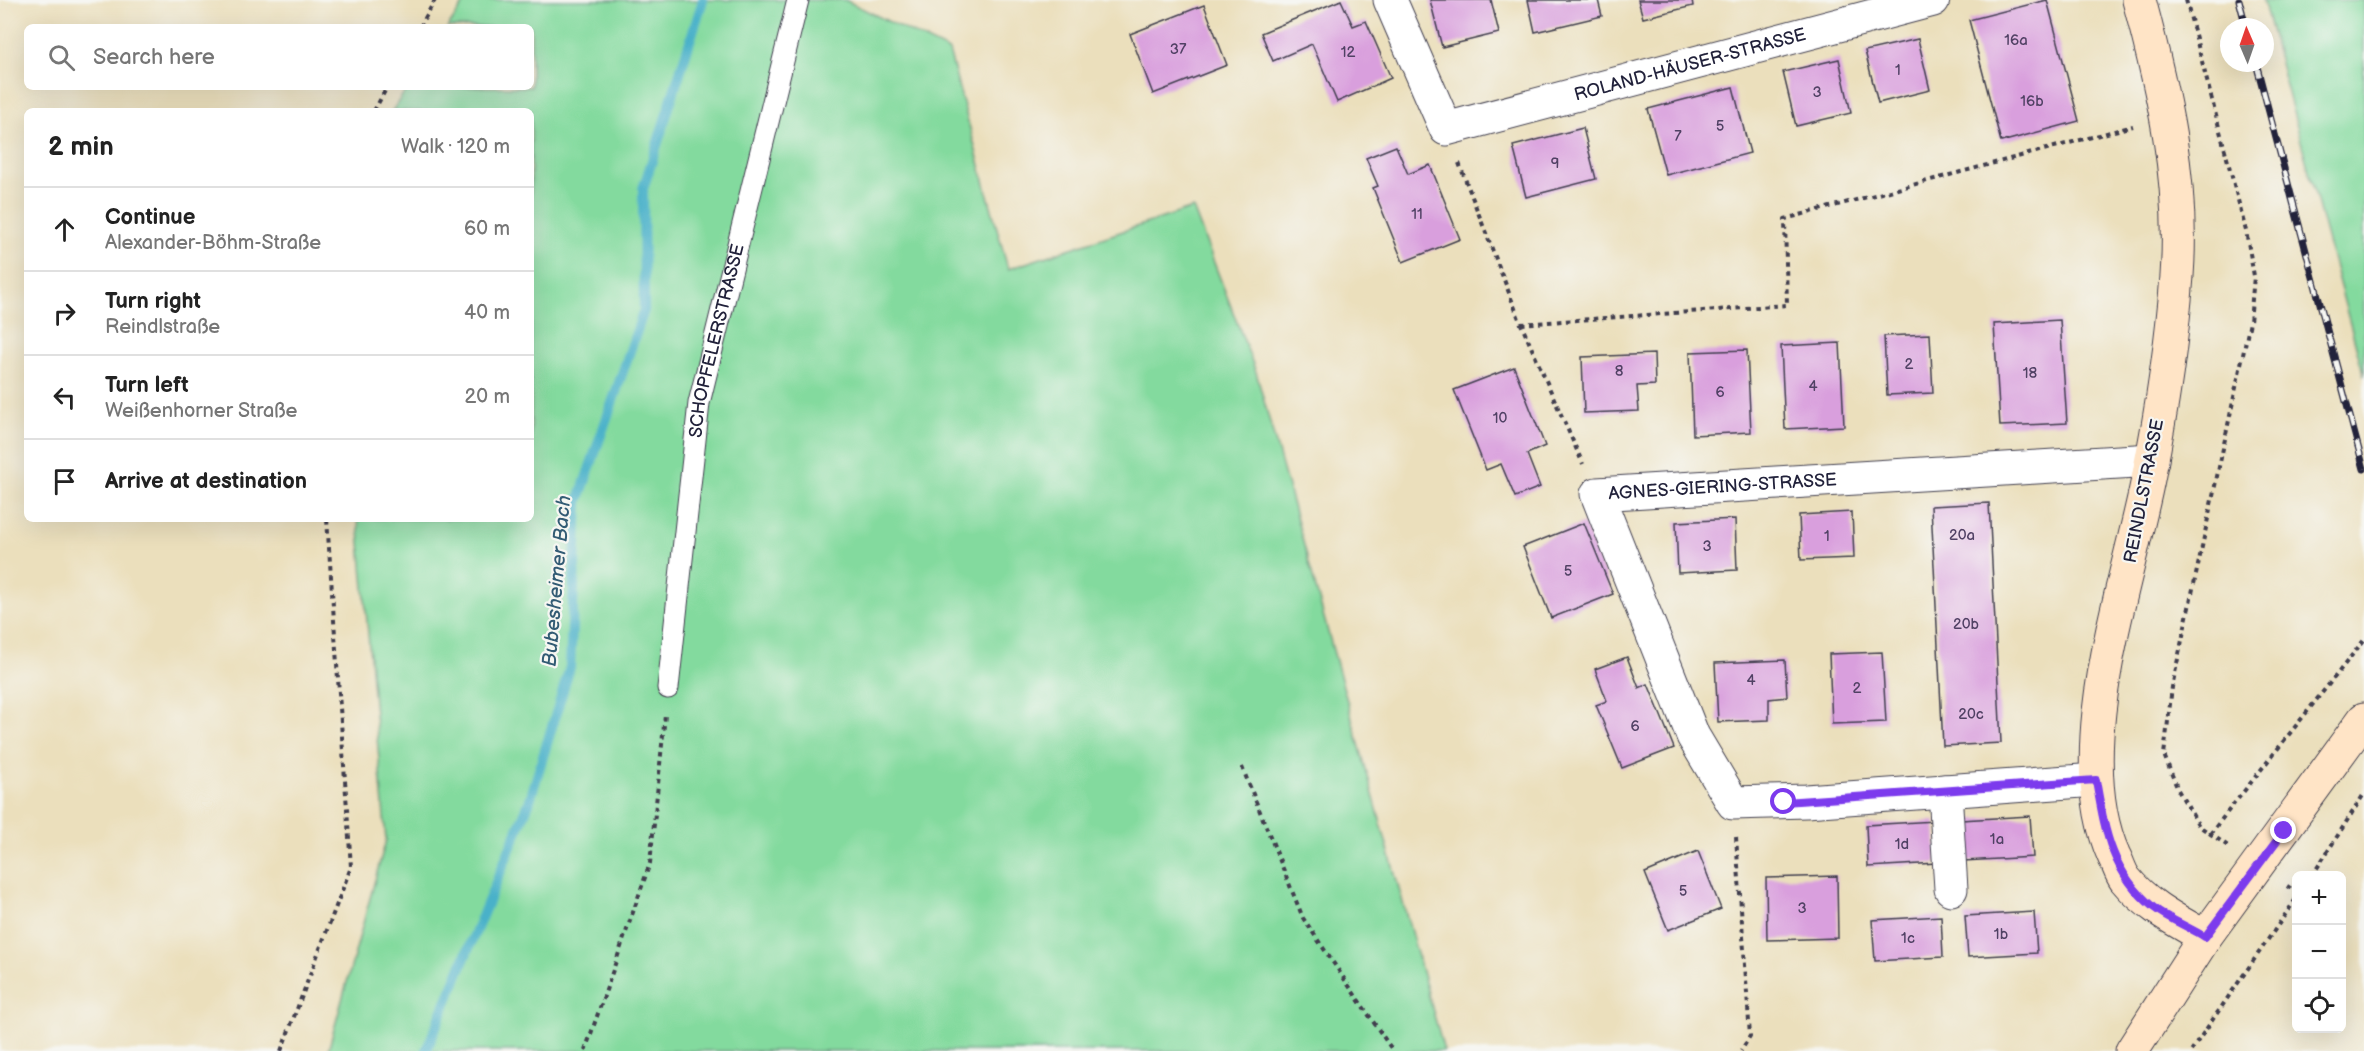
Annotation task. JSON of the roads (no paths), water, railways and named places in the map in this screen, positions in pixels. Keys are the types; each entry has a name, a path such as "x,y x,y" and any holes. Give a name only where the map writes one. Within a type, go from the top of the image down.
{"street":[{"name":"ROLAND-HÄUSER-STRASSE","path":"1390,0 1446,129 1933,0"},
{"name":"REINDLSTRASSE","path":"2139,0 2168,117 2178,194 2177,273 2171,340 2152,460 2101,700 2096,780 2106,838 2124,877 2154,908 2205,937"},
{"name":"AGNES-GIERING-STRASSE","path":"1945,791 1806,801 1733,803 1693,736 1597,495 2152,460"},
{"path":"2132,1051 2205,937 2364,719"},
{"path":"1951,889 1945,791 2096,780"}],"lane":[{"name":"SCHOPFELERSTRASSE","path":"668,688 699,403 798,0"}],"waterway":[{"name":"Bubesheimer Bach","path":"426,1051 529,803 570,667 578,502 644,310 643,189 703,0"}],"railway":[{"path":"2239,0 2244,18"},
{"path":"2258,72 2364,469"}]}
